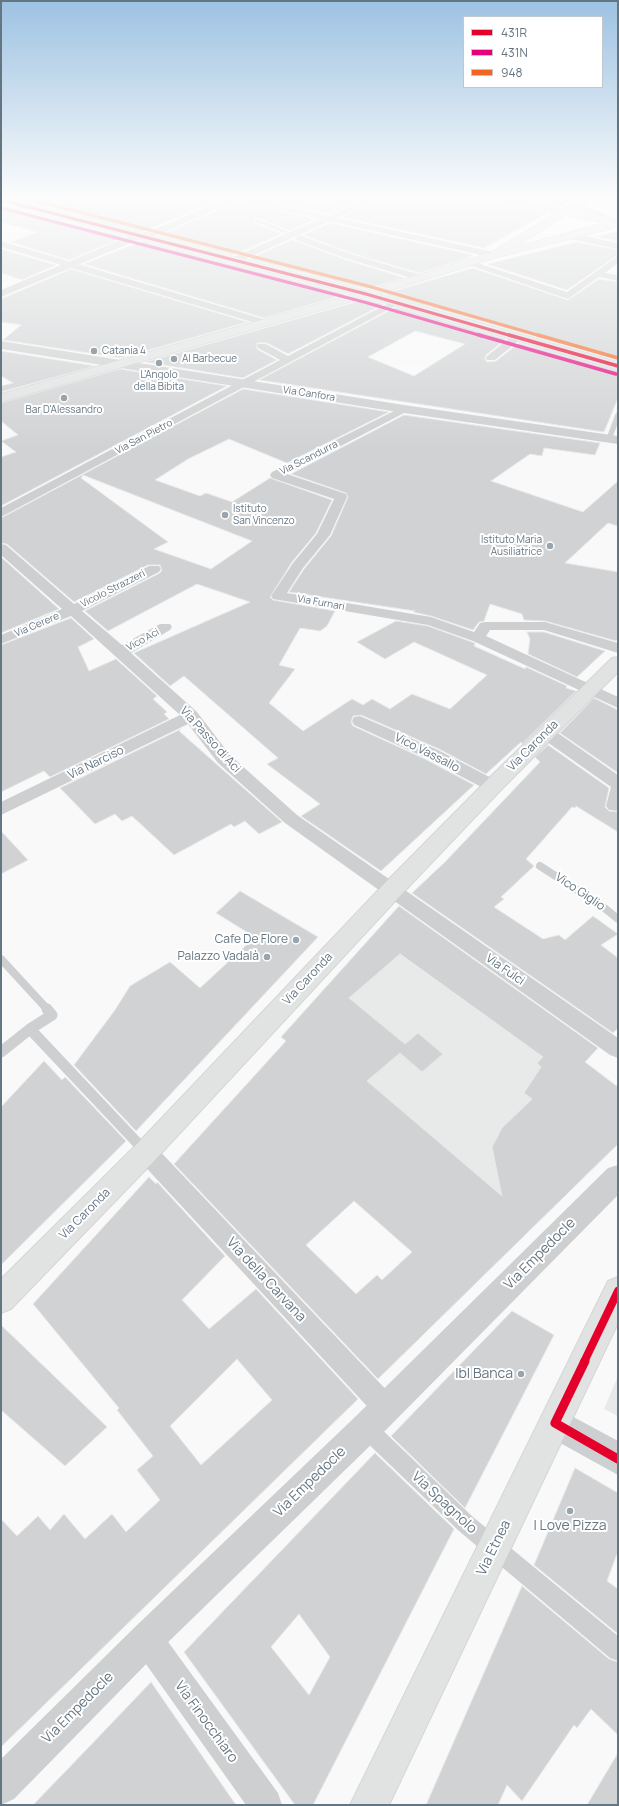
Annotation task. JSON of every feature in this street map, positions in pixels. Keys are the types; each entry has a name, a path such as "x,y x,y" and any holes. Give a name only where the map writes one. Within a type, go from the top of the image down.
{"main road":[{"path":"317,281 396,302 618,366"},
{"path":"1,398 410,281"},
{"name":"Via Caronda","path":"1,1299 146,1152 391,891 590,688 618,662"},
{"name":"Via Etnea","path":"370,1805 618,1291"}],"street":[{"path":"1,294 30,281"},
{"path":"127,281 266,323"},
{"path":"523,281 568,296 588,281"},
{"name":"Via San Pietro","path":"1,513 396,302"},
{"path":"491,358 517,337"},
{"name":"Via Canfora","path":"1,345 404,409 614,439"},
{"path":"262,346 288,360"},
{"name":"Via Scandurra","path":"341,497 276,475 404,409"},
{"name":"Via Furnari","path":"341,497 323,535 298,566 278,596 431,621 478,638 590,688 618,703"},
{"name":"Via Passo di Aci","path":"1,548 121,652 191,716 224,759 291,819 391,891"},
{"name":"Vicolo Strazzeri","path":"72,610 154,569"},
{"name":"Via Cerere","path":"1,640 72,610"},
{"path":"478,638 485,626 545,626 618,648"},
{"name":"Vico Aci","path":"121,652 165,628"},
{"name":"Via Narciso","path":"1,809 191,716"},
{"name":"Vico Vassallo","path":"360,721 432,754 493,786"},
{"path":"546,733 618,783"},
{"name":"Via Fulci","path":"391,891 618,1049"},
{"name":"Via della Carvana","path":"146,1152 376,1418"},
{"name":"Via Empedocle","path":"1,1786 147,1639 376,1418 606,1187 618,1177"},
{"name":"Via Spagnolo","path":"376,1418 466,1524 618,1650"},
{"path":"555,1423 618,1459"},
{"name":"Via Finocchiaro","path":"147,1639 266,1805"}],"lane":[{"path":"614,439 618,415"},
{"name":"Vico Giglio","path":"540,866 618,919"},
{"path":"1,959 52,1015 30,1029 1,1052"},
{"path":"30,1029 146,1152"}],"shaded area":[{"path":"373,935 543,1057 517,1242 281,1037"},
{"path":"618,1376 618,1416 604,1409"}],"building":[{"path":"42,281 112,281 248,322 121,358 3,340 21,325 1,322 1,299"},
{"path":"142,281 298,281 347,294 264,318"},
{"path":"336,281 393,281 366,289"},
{"path":"427,281 512,281 568,300 596,281 618,282 618,360 383,294"},
{"path":"540,281 580,281 567,290"},
{"path":"366,299 384,304 288,354 267,343 257,343 257,349 277,360 243,378 145,362"},
{"path":"396,307 506,339 486,355 485,359 487,362 496,361 519,343 618,371 618,398 604,432 259,380","holes":["415,331 465,344 414,376 368,357"]},
{"path":"1,351 96,366 1,392 1,386 13,383 1,376"},
{"path":"120,369 227,386 1,506 1,457 16,452 1,441 18,435 1,421 1,403"},
{"path":"243,389 389,412 287,463 229,439 188,459 155,480 200,496 206,493 232,502 270,478 332,500 316,533 292,562 270,597 273,600 335,611 327,626 320,631 300,628 279,665 295,669 269,703 303,731 352,699 363,705 372,699 390,709 412,694 450,709 487,675 414,642 385,659 357,642 396,621 428,626 475,643 474,646 525,669 526,667 567,686 566,688 576,691 522,744 521,742 486,774 439,749 361,715 353,716 351,722 353,726 425,759 474,785 381,871 301,816 320,804 267,764 278,758 184,676 170,686 134,653 250,602 197,584 108,631 85,611 160,573 162,570 160,565 148,565 74,602 7,544 1,543 1,518","holes":["83,475 252,541 211,569 154,549 168,542 81,478"]},
{"path":"404,415 600,443 595,455 544,448 542,456 530,454 491,481 583,512 618,481 618,526 608,523 565,563 618,572 618,639 616,641 545,621 524,620 522,614 490,604 484,621 479,622 473,630 431,616 413,612 415,611 289,592 304,569 331,536 348,497 346,493 291,474"},
{"path":"1,557 59,609 1,633"},
{"path":"71,618 94,639 78,647 89,671 116,659 157,696 153,699 167,712 164,714 169,719 50,777 44,771 1,792 1,645"},
{"path":"527,632 544,632 605,651 577,677 528,654 530,639"},
{"path":"594,698 618,710 618,773 560,733"},
{"path":"181,729 179,731 282,822 259,834 245,821 234,827 231,824 174,855 132,816 122,821 115,814 95,824 60,788"},
{"path":"548,745 609,788 605,807 609,811 618,812 618,832 576,806 575,808 572,807 526,859 534,866 501,897 504,899 494,907 543,939 559,935 565,940 593,916 618,934 601,945 618,958 618,1028 613,1033 412,893 445,862 540,762 535,757"},
{"path":"1,831 28,860 1,874"},
{"path":"240,891 318,937 136,1131 74,1065 115,1010 130,986 170,962 200,988 255,937 216,913"},
{"path":"399,906 598,1048 585,1062 618,1087 618,1144 378,1379 174,1164 286,1041 281,1037","holes":["400,954 543,1057 537,1063 541,1067 524,1093 532,1099 502,1128 492,1147 502,1196 367,1081 400,1053 422,1072 443,1054 418,1033 405,1044 349,998","354,1201 412,1252 382,1280 377,1275 356,1294 306,1245"]},
{"path":"44,1061 62,1080 65,1077 126,1141 1,1265 1,1107"},
{"path":"149,1177 156,1184 157,1182 225,1256 182,1300 209,1329 256,1289 358,1399 1,1747 1,1519 17,1536 38,1516 50,1530 64,1514 85,1539 112,1514 126,1532 160,1500 137,1470 153,1456 117,1410 119,1408 33,1304","holes":["237,1359 272,1400 201,1465 170,1426"]},
{"path":"512,1311 554,1335 465,1508 391,1436"},
{"path":"1,1325 107,1427 65,1466 1,1410"},
{"path":"375,1453 454,1529 313,1805 295,1805 184,1652","holes":["299,1614 330,1657 309,1695 271,1647"]},
{"path":"575,1468 618,1493 618,1551 607,1581 618,1589 618,1634 534,1565"},
{"path":"522,1586 609,1659 618,1662 618,1735 591,1709 577,1728 574,1725 522,1801 507,1785 498,1805 426,1805"},
{"path":"151,1682 236,1805 33,1805 88,1748"},
{"path":"618,1753 618,1805 587,1805"}],"transit line":[{"name":"431N","path":"284,281 364,302 616,374"},
{"name":"431R","path":"317,281 618,366"},
{"name":"948","path":"350,281 618,358"},
{"name":"431R","path":"618,1291 555,1423 618,1459"}],"place":[{"name":"Catania 4","path":"94,351"},
{"name":"Al Barbecue","path":"174,359"},
{"name":"L'Angolo della Bibita","path":"159,363"},
{"name":"Bar D'Alessandro","path":"64,398"},
{"name":"Istituto San Vincenzo","path":"225,515"},
{"name":"Istituto Maria Ausiliatrice","path":"550,546"},
{"name":"Cafe De Flore","path":"296,940"},
{"name":"Palazzo Vadalà","path":"267,957"},
{"name":"Ibl Banca","path":"521,1374"},
{"name":"I Love Pizza","path":"570,1511"}]}
